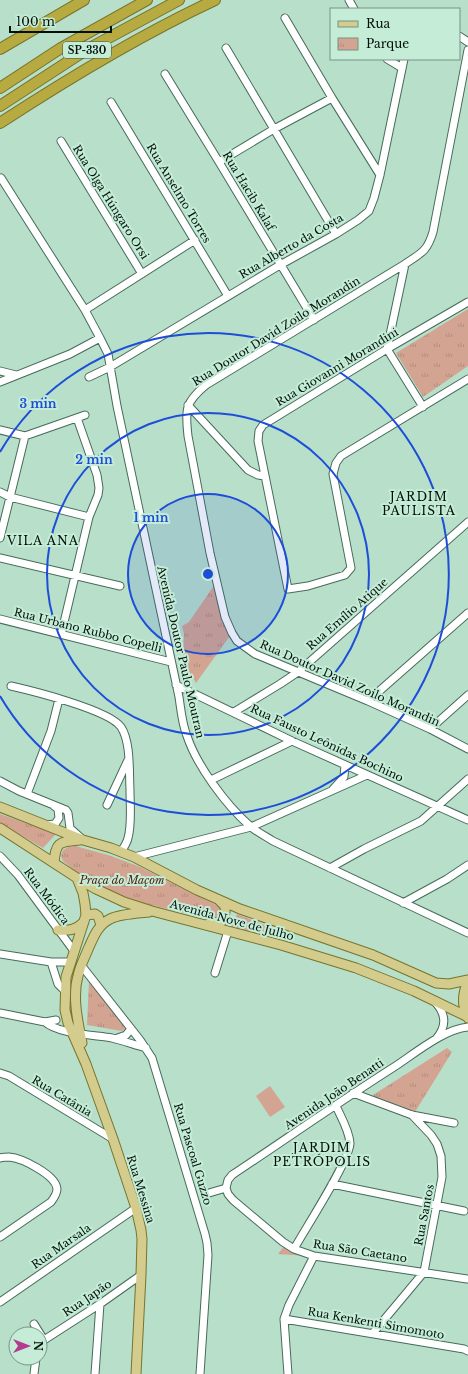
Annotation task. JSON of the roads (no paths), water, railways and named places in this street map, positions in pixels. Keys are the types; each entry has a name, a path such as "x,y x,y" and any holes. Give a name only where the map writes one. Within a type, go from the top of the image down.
{"highway":[{"path":"0,49 84,0"},
{"name":"SP-330","path":"0,88 61,48 147,0"},
{"name":"SP-330","path":"0,106 86,50 179,0"},
{"path":"0,123 61,83 150,33 215,0"}],"main road":[{"name":"Avenida Nove de Julho","path":"0,807 83,840 134,857 219,900 299,930 373,955 436,983 449,984 468,981"},
{"name":"Avenida Nove de Julho","path":"2,830 77,878 114,898 152,911 281,945 356,968 391,981 468,1017"},
{"path":"54,863 56,850 60,844 66,841 83,840"},
{"name":"Rua Messina","path":"76,1033 68,1023 65,991 66,977 70,962 85,918 84,898 77,878"},
{"path":"202,924 215,924 221,922 226,913 226,909 219,900"},
{"path":"58,930 75,929 85,918 95,914 98,916 101,925 112,918 152,911"},
{"name":"Rua Messina","path":"101,925 92,939 77,977 76,1033 136,1208 142,1239 136,1374"},
{"path":"468,981 463,995 463,1004 468,1017"}],"street":[{"path":"286,18 332,98 380,175"},
{"path":"226,48 336,234"},
{"name":"Rua Doutor David Zoilo Morandin","path":"468,50 432,238 430,244 424,252 206,385 195,394 188,405 186,419 210,553 226,620 237,641 255,654 368,700 430,729 468,749"},
{"path":"389,60 402,68"},
{"name":"Rua Alberto da Costa","path":"89,377 110,367 280,264 336,234 358,220 368,211 374,198 380,175 404,60"},
{"name":"Rua Hacib Kalaf","path":"165,74 314,320"},
{"path":"219,162 274,129 332,98"},
{"name":"Rua Anselmo Torres","path":"111,102 228,296"},
{"name":"Rua Olga Húngaro Orsi","path":"61,141 142,274"},
{"name":"Avenida Doutor Paulo Moutran","path":"1,178 85,310 108,354 117,406 186,735 193,752 211,780 251,827 273,841 468,933"},
{"path":"85,310 195,240"},
{"path":"405,264 387,349 423,407 468,379"},
{"name":"Rua Giovanni Morandini","path":"423,407 341,456 336,463 333,474 351,568 345,575 308,586 288,589 258,441 259,431 263,425 387,349 468,302"},
{"path":"0,382 70,354 100,338"},
{"path":"0,371 16,375"},
{"path":"188,405 248,470 258,475 265,476"},
{"path":"0,430 25,436 85,415"},
{"path":"61,635 89,517 98,495 98,482 76,418"},
{"path":"0,538 25,436"},
{"path":"0,492 10,497 89,517"},
{"name":"Rua Emílio Atique","path":"234,712 298,672 468,522"},
{"path":"0,558 120,586"},
{"path":"368,700 468,613"},
{"name":"Rua Urbano Rubbo Copelli","path":"0,619 171,662"},
{"name":"Rua Fausto Leônidas Bochino","path":"176,685 292,741 468,820"},
{"path":"11,686 59,699 99,713 118,724 125,735 129,758 129,834 128,840 121,852"},
{"path":"430,729 468,695"},
{"path":"27,794 51,731 59,699"},
{"path":"211,780 292,741"},
{"path":"107,805 129,758"},
{"path":"330,792 344,777 345,765"},
{"path":"134,857 251,827 367,775"},
{"path":"330,868 364,849 414,825 428,816 468,779"},
{"path":"0,781 66,810 68,813 70,828 83,840"},
{"path":"46,826 55,824 59,818 58,809 51,803"},
{"name":"Rua Módica","path":"0,856 18,875 74,951"},
{"path":"403,903 447,879 468,865"},
{"path":"215,973 228,931"},
{"path":"0,954 51,962 70,962"},
{"path":"51,962 58,984 65,991"},
{"name":"Rua Pascoal Guzzo","path":"81,965 146,1048 152,1058 207,1243 200,1374"},
{"path":"432,1000 442,1012 444,1021 441,1034 435,1040"},
{"path":"0,1013 45,1022 56,1020 66,1010"},
{"path":"56,1020 59,1029"},
{"path":"45,1022 59,1029 115,1039 146,1048"},
{"name":"Avenida João Benatti","path":"226,1188 228,1180 232,1175 336,1106 353,1093 435,1040 456,1029 468,1028"},
{"path":"115,1039 126,1035 131,1029"},
{"name":"Rua Catânia","path":"0,1073 9,1076 113,1139"},
{"path":"353,1093 412,1115 454,1123"},
{"path":"294,1249 332,1184 350,1149 348,1132 336,1106"},
{"name":"Rua Santos","path":"373,1334 424,1272 442,1177 441,1156 437,1144 431,1135 412,1115"},
{"path":"0,1158 10,1157 31,1165 54,1180 57,1189 55,1197 51,1202 0,1237"},
{"path":"332,1184 464,1211"},
{"path":"209,1193 226,1188"},
{"name":"Rua São Caetano","path":"226,1188 228,1194 233,1200 276,1237 294,1249 314,1256 468,1280"},
{"name":"Rua Marsala","path":"0,1302 136,1208"},
{"path":"288,1374 284,1319 314,1256"},
{"name":"Rua Japão","path":"48,1338 141,1275"},
{"path":"94,1374 100,1304"},
{"name":"Rua Kenkenti Simomoto","path":"284,1319 466,1350"}],"district":[{"name":"JARDIM PAULISTA","path":"419,504"},
{"name":"VILA ANA","path":"43,541"},
{"name":"JARDIM PETRÓPOLIS","path":"322,1155"}],"park label":[{"name":"Praça do Maçom","path":"122,880"}]}
